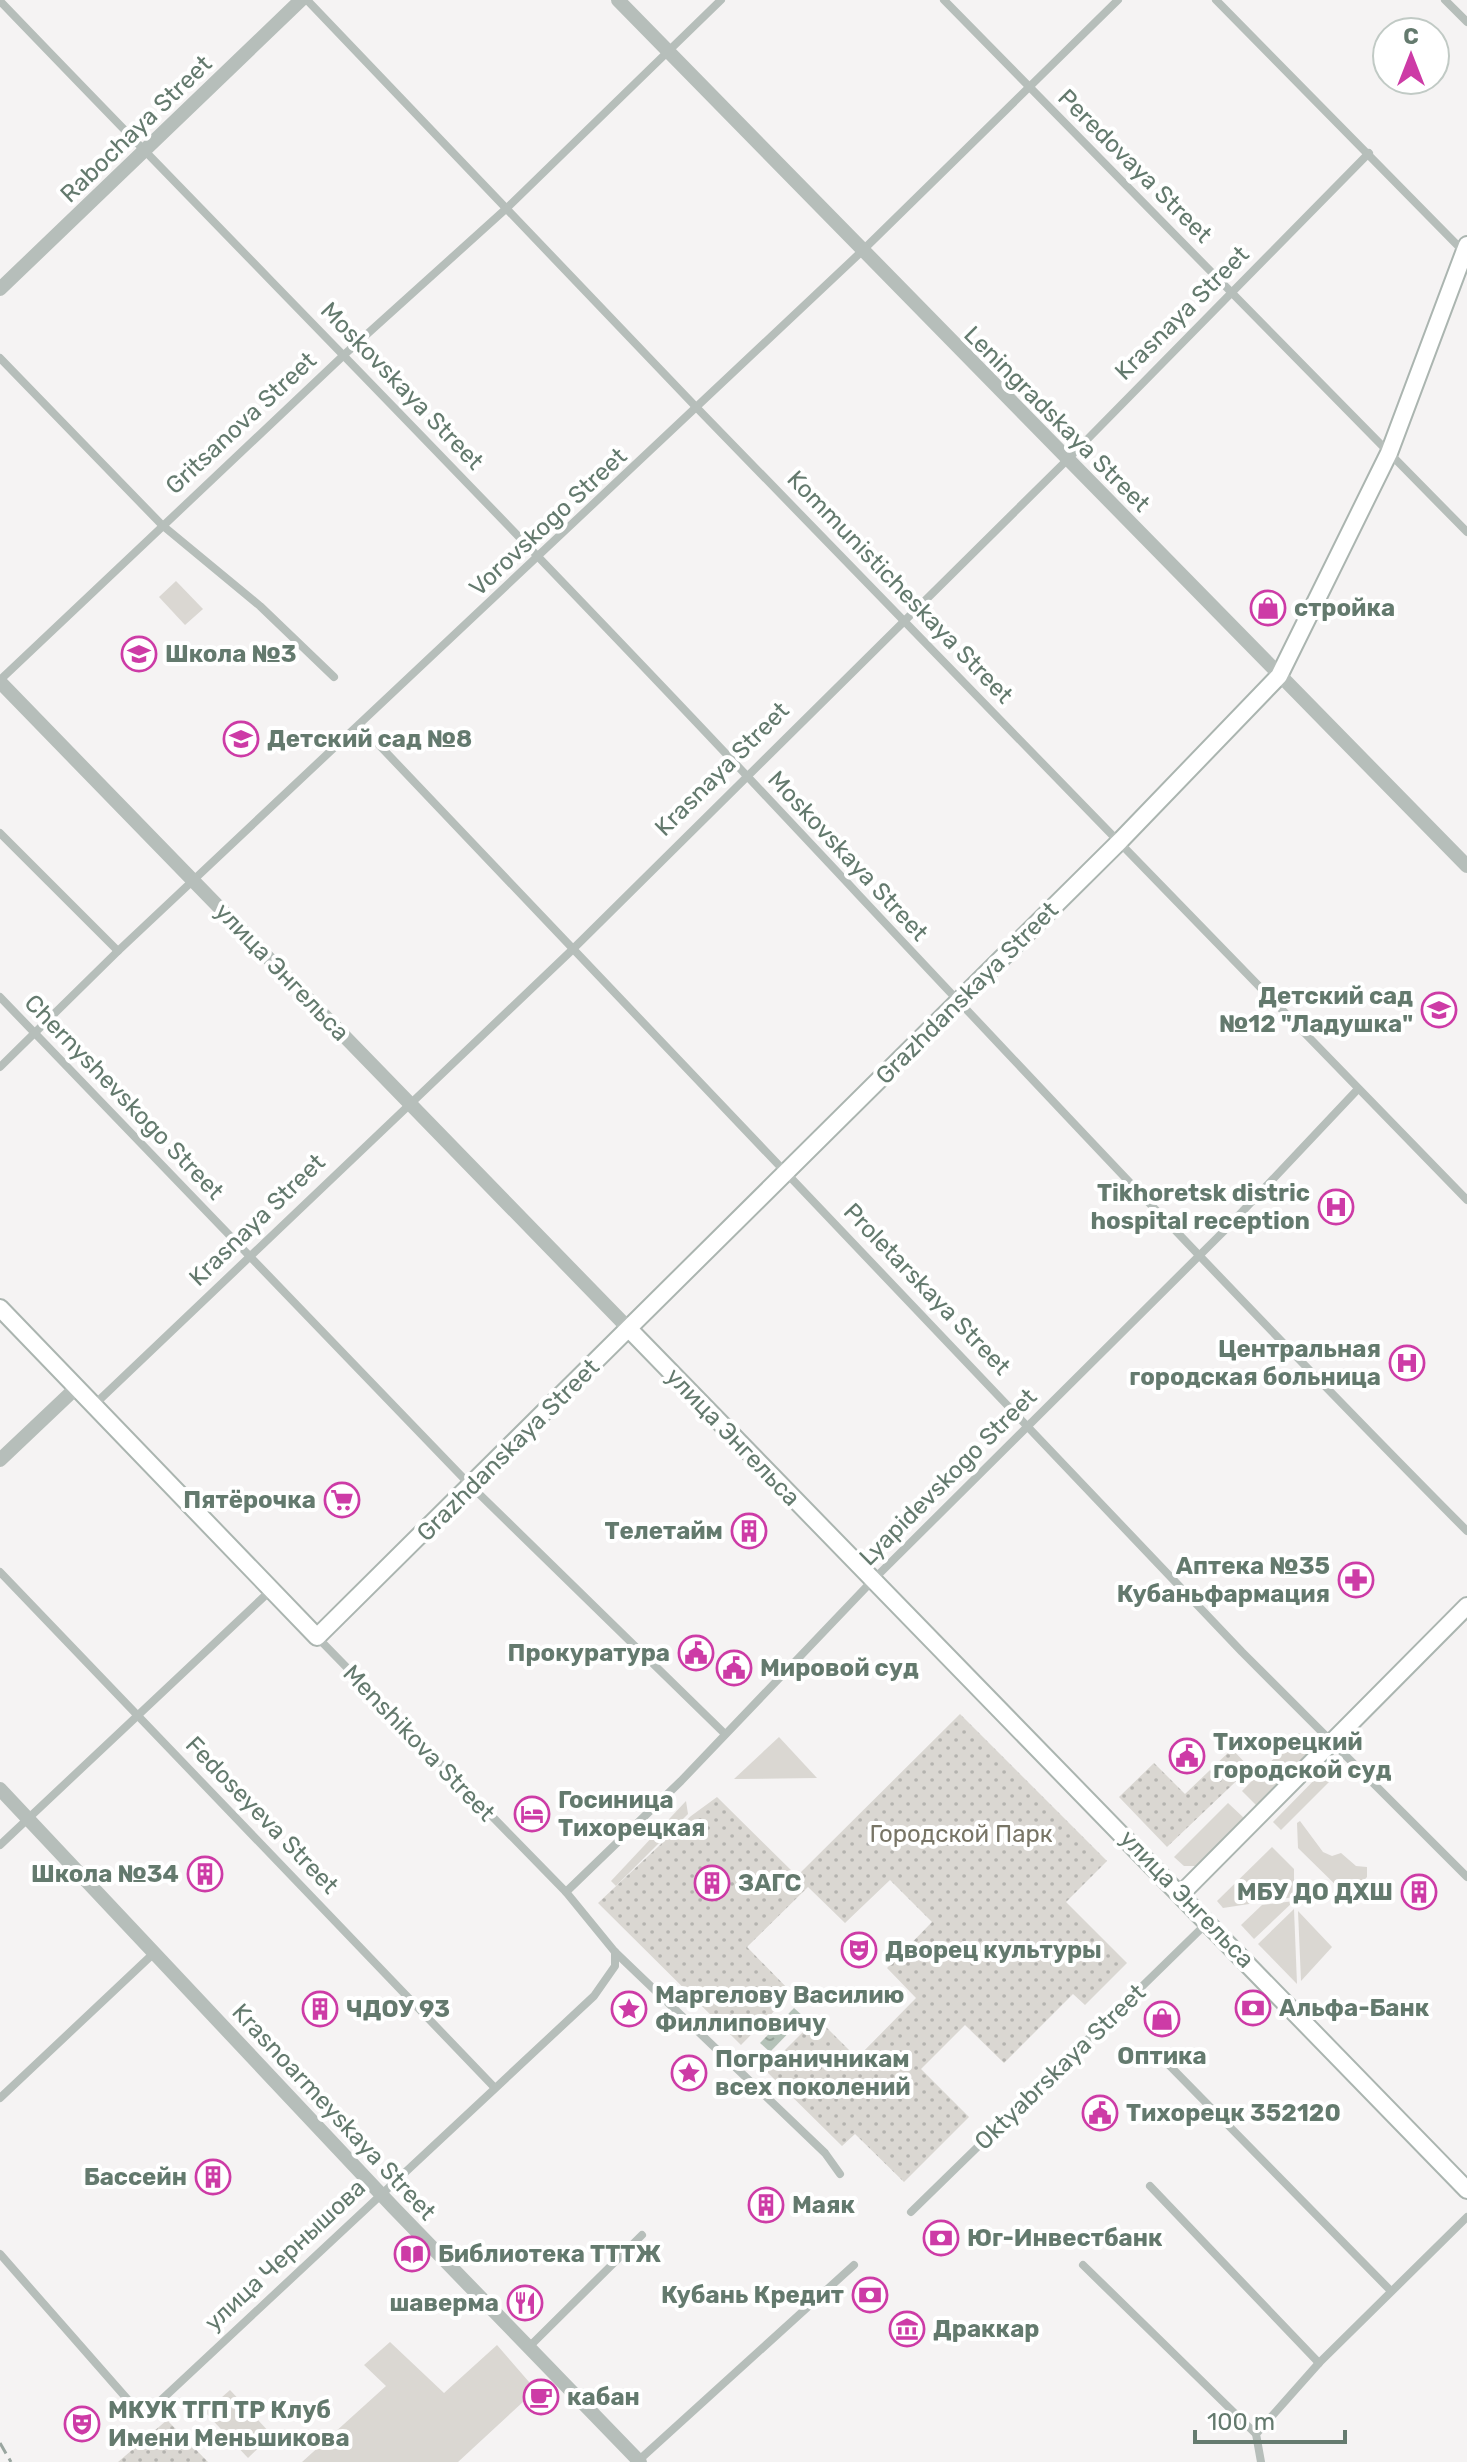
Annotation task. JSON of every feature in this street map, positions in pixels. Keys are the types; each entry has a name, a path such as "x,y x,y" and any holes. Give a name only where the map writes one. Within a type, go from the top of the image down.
{"main road":[{"name":"Grazhdanskaya Street","path":"317,1637 472,1487 1120,841 1279,676 1389,453 1466,250"},
{"name":"Menshikova Street","path":"0,1308 317,1637"},
{"name":"улица Энгельса","path":"629,1329 1467,2190"},
{"path":"1181,1894 1467,1606"}],"street":[{"name":"Rabochaya Street","path":"0,289 304,0"},
{"name":"Kommunisticheskaya Street","path":"304,0 508,207 697,408 1467,1200"},
{"name":"Leningradskaya Street","path":"618,0 861,252 1467,866"},
{"name":"Gritsanova Street","path":"0,681 345,354 508,207 721,0"},
{"name":"Peredovaya Street","path":"944,0 1467,532"},
{"name":"Vorovskogo Street","path":"0,1067 37,1034 118,951 361,726 861,252 1118,0"},
{"path":"1216,0 1466,250"},
{"path":"1445,0 1467,22"},
{"name":"Moskovskaya Street","path":"0,1 345,354 747,775 957,1003 1467,1531"},
{"name":"Krasnaya Street","path":"94,1405 572,950 1233,294 1369,153"},
{"path":"0,358 162,525 260,606 334,677"},
{"name":"улица Энгельса","path":"0,681 629,1329"},
{"name":"Proletarskaya Street","path":"361,726 1028,1426 1467,1877"},
{"path":"0,833 118,951"},
{"name":"Chernyshevskogo Street","path":"0,997 472,1487 725,1734"},
{"name":"Lyapidevskogo Street","path":"566,1892 582,1881 873,1580 1198,1255 1358,1089"},
{"path":"0,1460 77,1387"},
{"name":"Fedoseyeva Street","path":"0,1572 494,2087"},
{"path":"0,1845 270,1591"},
{"name":"Menshikova Street","path":"317,1637 566,1892 615,1952 825,2153 840,2174"},
{"name":"Krasnoarmeyskaya Street","path":"0,1789 639,2462"},
{"name":"Oktyabrskaya Street","path":"911,2212 1208,1922"},
{"name":"улица Чернышова","path":"0,2254 143,2417 380,2192 594,1996 615,1966 615,1952"},
{"path":"0,2098 154,1953"},
{"path":"1166,2062 1390,2290"},
{"path":"1150,2186 1319,2363"},
{"path":"1256,2434 1319,2363 1467,2217"},
{"path":"530,2346 642,2235"},
{"path":"639,2462 854,2265"},
{"path":"1083,2265 1256,2434 1261,2462"}],"green space":[{"path":"176,581 203,609 185,625 159,597"},
{"name":"Городской Парк","path":"960,1714 1107,1861 1066,1902 1127,1963 1085,2005 1073,1994 1004,2063 965,2025 921,2069 969,2117 904,2182 855,2134 842,2146 765,2070 817,2018 857,2058 916,1998 887,1968 932,1922 890,1880 845,1923 808,1887 747,1947 792,1993 741,2045 598,1903 691,1816 717,1797 797,1876"},
{"path":"1299,1733 1315,1748 1257,1806 1242,1791"},
{"path":"779,1737 817,1778 734,1779"},
{"path":"1232,1749 1250,1768 1167,1847 1119,1797 1154,1763 1185,1794"},
{"path":"1330,1764 1339,1772 1281,1830 1273,1822"},
{"path":"686,1801 688,1814 616,1886 611,1881"},
{"path":"1228,1803 1245,1819 1195,1866 1184,1866 1174,1857"},
{"path":"1300,1821 1323,1852 1332,1856 1341,1853 1356,1866 1367,1867 1367,1877 1348,1897 1298,1848 1297,1823"},
{"path":"1272,1847 1294,1869 1294,1897 1223,1908 1217,1901"},
{"path":"1294,1901 1254,1939 1241,1925 1262,1905"},
{"path":"1294,1909 1297,1984 1258,1944"},
{"path":"1298,1911 1332,1947 1301,1981"},
{"path":"390,2342 444,2393 497,2345 536,2390 458,2462 302,2462 386,2386 364,2365"},
{"path":"230,2390 272,2435 248,2458 205,2412"},
{"path":"167,2420 208,2462 118,2462"}],"water":[{"path":"794,2008 804,2017 770,2052 760,2043"}],"railway":[{"path":"0,2443 11,2462"}],"place":[{"name":"стройка","path":"1268,608"},
{"name":"Школа №3","path":"139,654"},
{"name":"Детский сад №8","path":"241,739"},
{"name":"Детский сад №12 \"Ладушка\"","path":"1439,1010"},
{"name":"Tikhoretsk distric hospital reception","path":"1336,1207"},
{"name":"Центральная городская больница","path":"1407,1363"},
{"name":"Пятёрочка","path":"342,1500"},
{"name":"Телетайм","path":"749,1531"},
{"name":"Аптека №35 Кубаньфармация","path":"1356,1580"},
{"name":"Прокуратура","path":"696,1653"},
{"name":"Мировой суд","path":"734,1668"},
{"name":"Тихорецкий городской суд","path":"1187,1756"},
{"name":"Госиница Тихорецкая","path":"532,1814"},
{"name":"Школа №34","path":"205,1874"},
{"name":"ЗАГС","path":"712,1883"},
{"name":"МБУ ДО ДХШ","path":"1419,1892"},
{"name":"Дворец культуры","path":"859,1950"},
{"name":"Альфа-Банк","path":"1253,2008"},
{"name":"ЧДОУ 93","path":"320,2009"},
{"name":"Маргелову Василию Филлиповичу","path":"629,2009"},
{"name":"Оптика","path":"1162,2019"},
{"name":"Пограничникам всех поколений","path":"689,2073"},
{"name":"Тихорецк 352120","path":"1100,2113"},
{"name":"Бассейн","path":"213,2177"},
{"name":"Маяк","path":"766,2205"},
{"name":"Юг-Инвестбанк","path":"941,2238"},
{"name":"Библиотека ТТТЖ","path":"412,2254"},
{"name":"Кубань Кредит","path":"870,2295"},
{"name":"шаверма","path":"525,2303"},
{"name":"Драккар","path":"907,2329"},
{"name":"кабан","path":"541,2397"},
{"name":"МКУК ТГП ТР Клуб Имени Меньшикова","path":"82,2424"}]}
